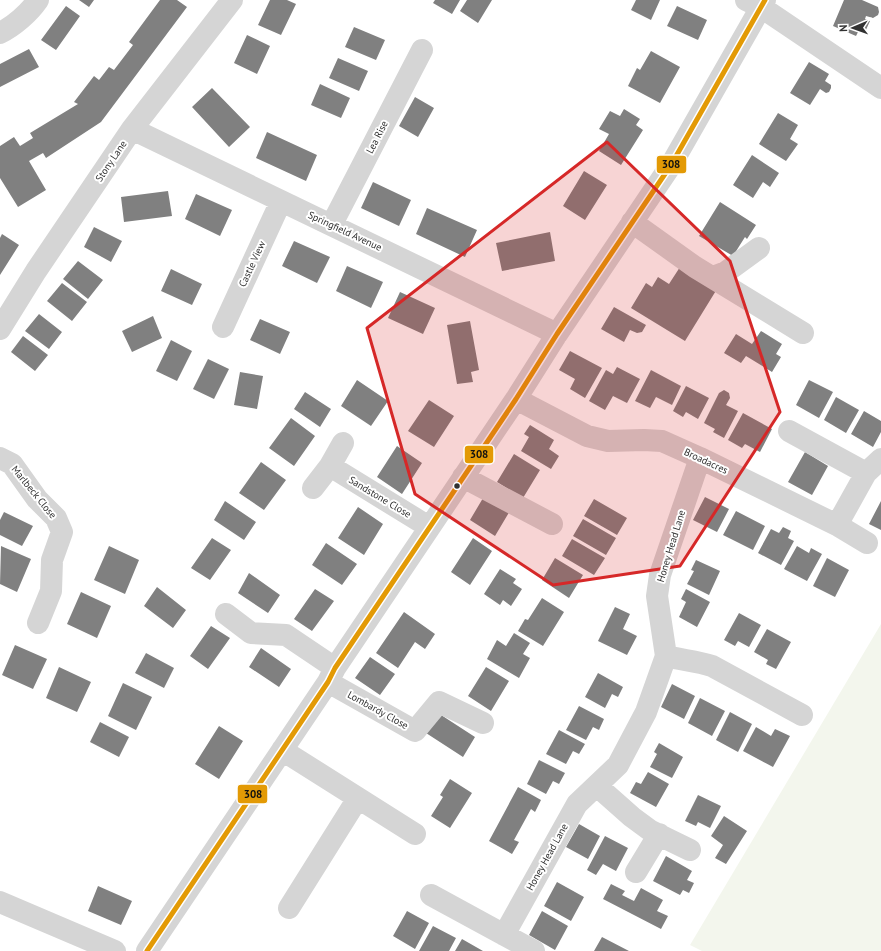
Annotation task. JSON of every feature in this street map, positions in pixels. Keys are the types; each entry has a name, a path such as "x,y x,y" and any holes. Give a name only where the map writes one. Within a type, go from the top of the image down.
{"street":[{"path":"0,33 8,29 34,6 38,0"},
{"name":"Stony Lane","path":"0,329 36,272 132,129 232,0"},
{"path":"147,951 671,165 757,2 881,88"},
{"name":"Lea Rise","path":"332,224 422,50"},
{"name":"Springfield Avenue","path":"132,129 332,224 557,334"},
{"name":"Castle View","path":"223,327 281,201"},
{"path":"632,222 695,267 804,333"},
{"path":"713,277 726,272 759,248"},
{"name":"Broadacres","path":"516,399 587,436 608,441 662,441 837,525 866,543"},
{"path":"790,431 873,466 837,525"},
{"path":"313,488 330,466 343,443"},
{"name":"Marlbeck Close","path":"0,458 12,464 37,499 56,518 62,532 52,560 51,591 38,623"},
{"name":"Honey Head Lane","path":"504,935 577,804 618,765 646,712 666,656 657,596 660,575 700,458"},
{"name":"Sandstone Close","path":"330,466 430,527"},
{"path":"464,477 552,524"},
{"path":"226,614 251,634 286,635 332,675"},
{"path":"666,656 680,660 700,662 712,666 802,716"},
{"name":"Lombardy Close","path":"332,675 415,730 439,702 483,723"},
{"path":"282,750 415,834"},
{"path":"597,786 632,817 659,834 690,850"},
{"path":"289,908 358,798"},
{"path":"636,872 659,834"},
{"path":"431,895 534,951"},
{"path":"0,902 115,951"}],"highlighted area":[{"path":"607,142 730,261 780,412 680,566 553,585 415,494 367,328"}],"shaded area":[{"path":"881,624 881,951 702,951 690,945"}],"building":[{"path":"79,0 94,0 89,7"},
{"path":"160,0 177,0 187,7 101,122 46,158 43,153 29,161 46,190 18,207 0,178 0,146 14,137 20,146 33,138 30,133 78,104 74,102 94,76 99,80 109,67 114,70 133,45 129,42"},
{"path":"270,0 287,0 296,4 281,35 258,25"},
{"path":"435,0 460,0 452,14 433,3"},
{"path":"467,0 492,0 478,23 460,11"},
{"path":"636,0 660,0 651,20 631,10"},
{"path":"844,0 862,0 878,7 878,15 873,18 866,16 865,19 870,21 865,32 859,30 856,36 833,26"},
{"path":"66,6 80,16 56,50 41,40"},
{"path":"677,6 707,20 698,40 667,26"},
{"path":"354,27 385,40 376,60 345,47"},
{"path":"247,35 270,46 257,74 234,63"},
{"path":"29,49 39,67 0,87 0,64"},
{"path":"651,51 680,67 660,103 628,86 637,68 640,70"},
{"path":"338,58 368,71 359,91 329,78"},
{"path":"809,62 829,74 825,81 831,85 829,92 826,93 820,89 810,105 790,93"},
{"path":"320,84 350,98 341,118 311,105"},
{"path":"212,88 250,127 229,147 192,107"},
{"path":"415,97 434,108 418,137 399,126"},
{"path":"624,109 640,119 636,125 643,130 621,165 599,151 609,134 599,129 610,111 620,116"},
{"path":"778,113 798,125 790,139 798,144 786,161 759,144"},
{"path":"267,132 317,155 306,181 256,158"},
{"path":"752,155 779,173 770,187 763,182 753,198 733,185"},
{"path":"584,171 607,185 585,220 563,206"},
{"path":"373,182 411,200 399,226 361,208"},
{"path":"168,191 172,216 124,222 121,197"},
{"path":"196,194 232,210 220,236 185,219"},
{"path":"720,202 756,225 747,239 745,237 733,256 699,236"},
{"path":"427,208 477,230 465,257 416,234"},
{"path":"94,227 122,241 111,262 84,247"},
{"path":"550,232 555,261 502,271 496,243"},
{"path":"2,234 19,245 0,275 0,238"},
{"path":"294,241 330,257 317,283 282,266"},
{"path":"78,261 103,280 88,299 63,279"},
{"path":"347,266 383,282 371,308 336,291"},
{"path":"680,267 717,289 685,341 631,308 646,283 652,287 658,277 669,284"},
{"path":"171,269 202,284 192,305 161,291"},
{"path":"62,283 87,302 72,321 47,301"},
{"path":"400,292 435,308 423,334 388,318"},
{"path":"614,307 646,325 642,332 637,333 630,330 624,342 601,329"},
{"path":"39,314 62,332 49,349 25,331"},
{"path":"153,316 162,338 132,352 122,331"},
{"path":"260,319 290,332 280,354 250,340"},
{"path":"470,321 479,370 471,372 473,382 457,384 447,325"},
{"path":"761,331 782,344 776,354 781,357 772,372 746,356 741,363 724,353 736,334 752,344"},
{"path":"23,336 48,355 35,371 11,352"},
{"path":"171,340 192,351 177,381 156,371"},
{"path":"570,351 602,368 585,398 570,389 575,379 559,370"},
{"path":"208,359 229,369 214,399 193,389"},
{"path":"617,367 640,379 627,403 613,396 605,410 589,401 606,370 613,374"},
{"path":"651,370 681,386 672,405 656,397 650,408 635,401"},
{"path":"240,372 263,376 257,409 234,405"},
{"path":"357,380 388,401 371,426 341,406"},
{"path":"809,380 833,392 819,418 796,405"},
{"path":"686,386 709,398 698,419 686,412 683,417 673,411"},
{"path":"724,390 729,393 730,398 726,405 738,411 724,438 713,432 715,429 704,423 719,393"},
{"path":"305,392 331,409 320,427 294,409"},
{"path":"836,397 859,410 846,433 824,420"},
{"path":"429,400 454,416 434,447 408,431"},
{"path":"864,411 881,421 881,432 873,447 851,434"},
{"path":"743,413 772,429 760,452 745,444 742,448 728,440"},
{"path":"291,418 315,436 294,466 269,448"},
{"path":"530,425 554,440 549,449 559,456 551,469 521,451 529,437 524,434"},
{"path":"397,446 422,463 402,494 377,477"},
{"path":"805,452 828,466 812,495 788,482"},
{"path":"514,454 540,470 523,498 497,482"},
{"path":"261,462 286,480 264,510 239,493"},
{"path":"486,493 511,509 495,536 470,520"},
{"path":"705,497 729,509 717,532 693,520"},
{"path":"594,499 627,518 617,535 584,516"},
{"path":"225,501 256,522 244,540 214,520"},
{"path":"881,501 881,530 869,524"},
{"path":"358,507 383,524 364,555 338,538"},
{"path":"736,511 765,526 753,550 723,535"},
{"path":"4,512 33,526 22,546 0,535 0,520"},
{"path":"583,519 616,538 606,555 573,536"},
{"path":"783,527 791,531 788,538 794,541 781,565 758,553 771,529 779,533"},
{"path":"212,538 231,550 210,580 191,568"},
{"path":"473,538 492,551 470,585 451,572"},
{"path":"572,539 605,558 594,575 562,556"},
{"path":"326,543 357,564 342,585 312,565"},
{"path":"1,546 31,559 17,592 0,584"},
{"path":"109,546 139,560 125,594 94,580"},
{"path":"797,546 809,553 811,548 822,554 807,581 784,569"},
{"path":"555,558 583,575 569,598 542,580"},
{"path":"827,558 849,570 835,597 813,586"},
{"path":"696,560 720,571 709,595 687,584 694,571 691,570"},
{"path":"500,569 516,579 513,583 522,589 511,606 503,600 500,605 484,594"},
{"path":"249,573 280,595 268,613 238,593"},
{"path":"157,587 186,610 173,628 144,606"},
{"path":"315,589 334,601 312,631 294,619"},
{"path":"686,589 710,602 697,627 679,617 686,602 681,599"},
{"path":"81,592 111,606 97,638 67,624"},
{"path":"542,598 564,612 543,646 518,631 525,619 528,620"},
{"path":"615,607 630,614 623,629 637,636 627,655 598,641"},
{"path":"404,612 435,634 425,649 415,642 398,668 376,653"},
{"path":"739,613 761,625 749,647 738,641 735,646 724,640"},
{"path":"211,626 230,638 208,669 190,656"},
{"path":"767,629 791,642 776,669 766,664 768,660 754,652"},
{"path":"514,633 530,643 523,654 530,658 519,678 487,659 497,640 506,646"},
{"path":"15,645 47,659 33,689 2,675"},
{"path":"261,648 291,669 279,687 249,667"},
{"path":"146,653 174,668 164,688 135,673"},
{"path":"370,657 395,674 380,695 355,678"},
{"path":"59,667 91,682 77,712 46,698"},
{"path":"486,667 509,681 491,711 468,696"},
{"path":"598,673 623,687 618,697 612,694 605,708 585,697"},
{"path":"123,683 152,697 136,730 108,716"},
{"path":"672,684 695,696 684,719 661,707"},
{"path":"700,698 725,711 712,736 688,723"},
{"path":"579,706 604,719 599,730 593,727 586,740 566,730"},
{"path":"730,712 752,724 738,752 716,740"},
{"path":"438,713 475,737 463,757 426,733"},
{"path":"100,722 129,737 119,757 90,742"},
{"path":"219,726 243,741 219,779 195,764"},
{"path":"756,727 771,736 775,729 790,736 773,767 743,751"},
{"path":"559,730 585,744 579,754 573,751 566,764 546,754"},
{"path":"659,743 683,757 672,778 650,767 657,754 654,752"},
{"path":"539,760 565,773 559,784 553,781 546,794 527,784"},
{"path":"648,772 669,784 656,807 630,793 636,782 641,784"},
{"path":"450,779 472,793 450,828 431,816 443,797 440,795"},
{"path":"518,787 541,800 535,812 531,809 514,840 519,842 512,854 489,841"},
{"path":"698,795 721,806 710,828 698,822 696,826 685,821"},
{"path":"724,816 747,831 726,864 715,858 723,845 711,836"},
{"path":"579,824 600,836 588,859 566,847"},
{"path":"605,836 628,848 616,871 603,864 596,875 587,870"},
{"path":"666,856 692,871 687,880 694,883 689,893 683,890 680,895 653,881"},
{"path":"557,882 584,897 571,921 544,906"},
{"path":"611,884 625,891 622,895 634,901 641,888 663,900 657,911 668,916 661,929 603,899"},
{"path":"98,886 132,901 121,925 88,911"},
{"path":"407,911 429,923 415,949 393,936"},
{"path":"542,911 568,926 555,950 529,935"},
{"path":"433,926 456,938 449,951 419,951"},
{"path":"602,937 629,951 594,951"},
{"path":"462,939 483,951 455,951"}],"transit line":[{"name":"308","path":"147,951 328,682 335,668 671,165 765,0"}]}
